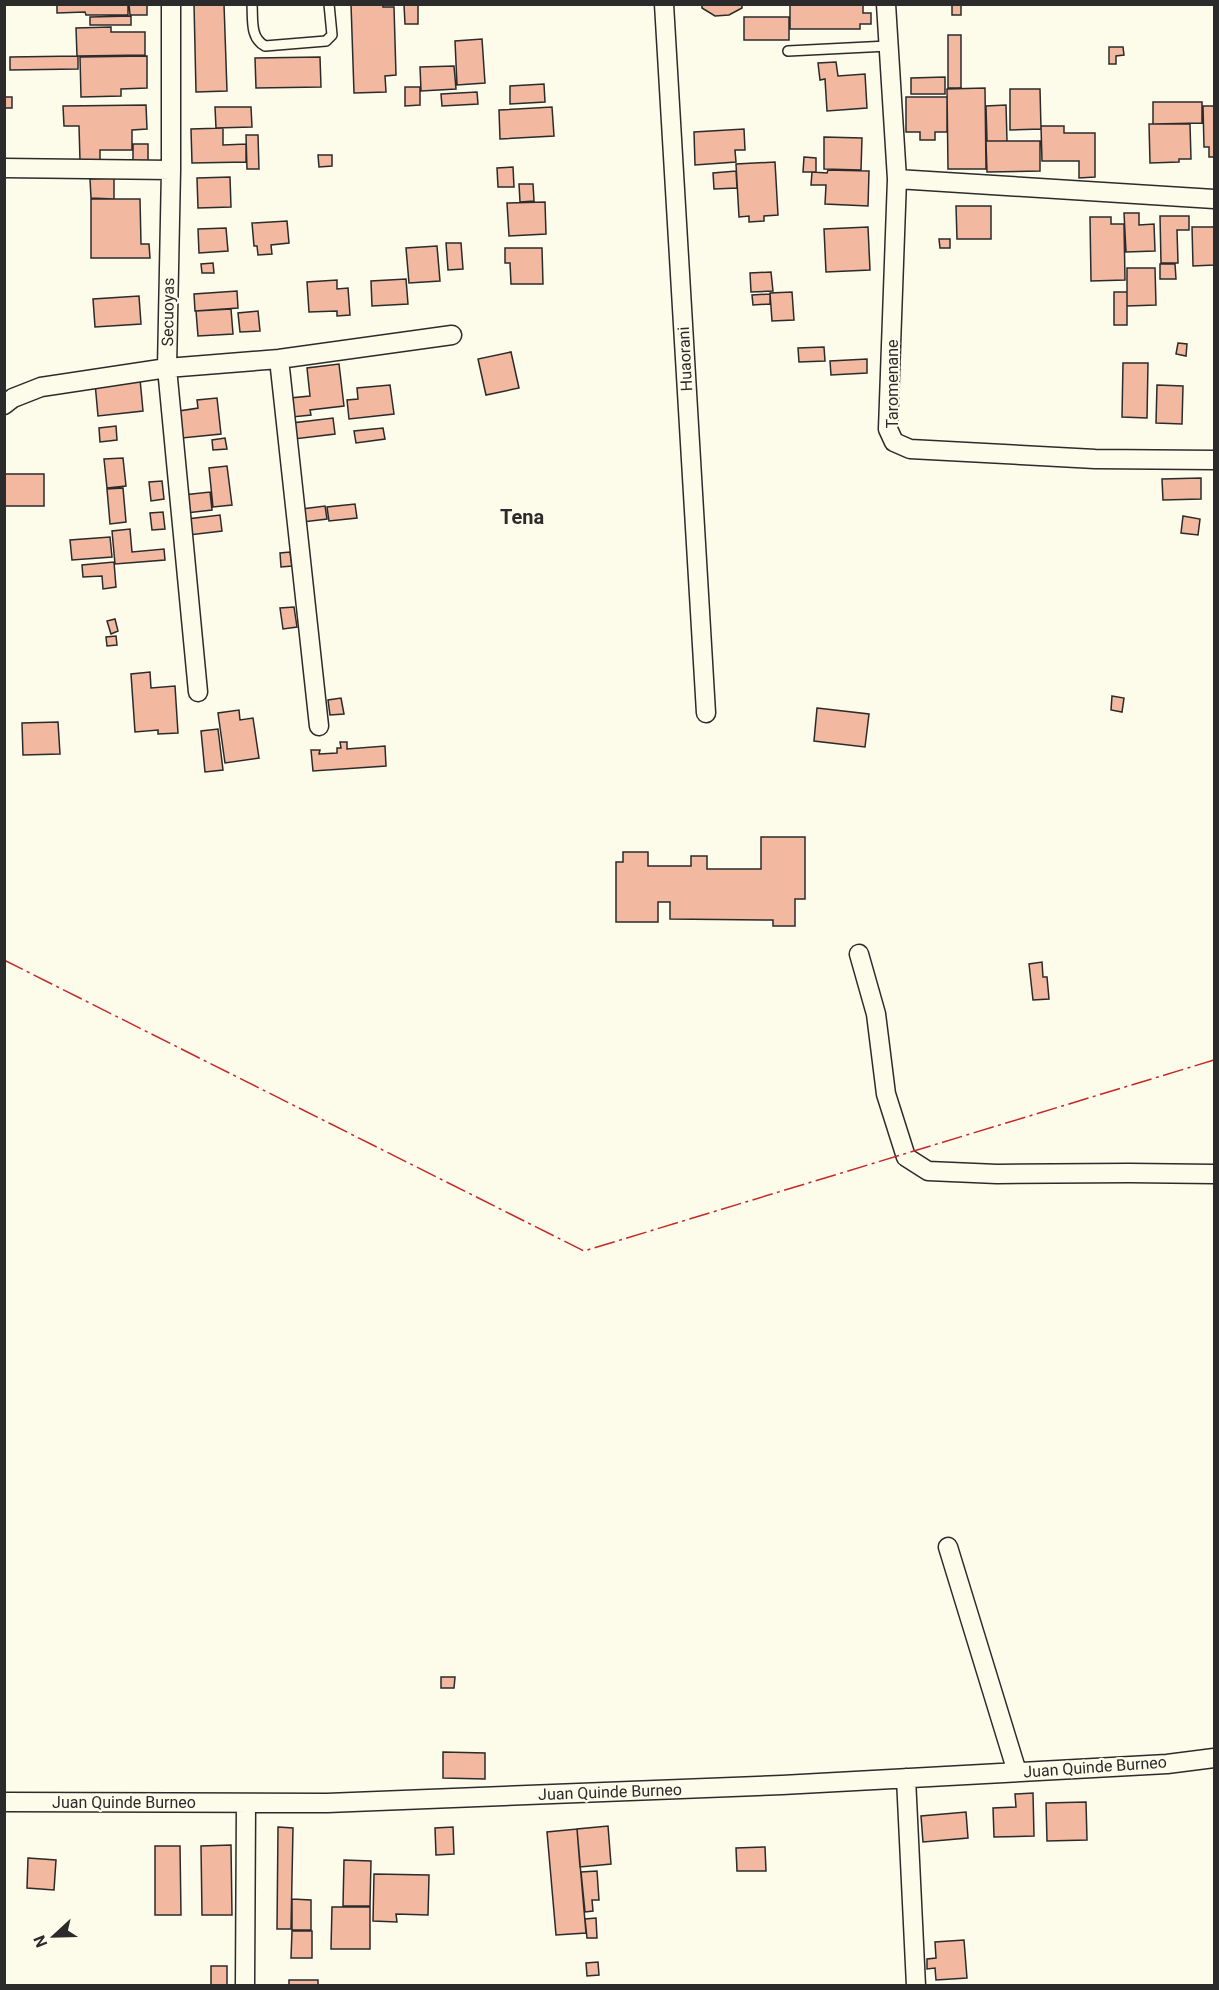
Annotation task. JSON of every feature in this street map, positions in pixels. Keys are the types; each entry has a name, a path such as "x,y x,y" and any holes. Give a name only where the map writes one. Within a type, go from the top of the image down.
{"street":[{"name":"Secuoyas","path":"171,4 171,170 167,368 279,359 452,334"},
{"name":"Huaorani","path":"664,4 706,713"},
{"name":"Taromenane","path":"886,4 897,179 888,429 894,442 910,449 1048,457 1215,460"},
{"path":"4,168 171,170"},
{"path":"897,179 1215,199"},
{"path":"279,359 319,726"},
{"path":"4,405 14,398 41,387 167,368 198,692"},
{"path":"859,954 876,1014 886,1094 906,1157 928,1171 997,1174 1215,1174"},
{"path":"948,1547 1017,1772"},
{"name":"Juan Quinde Burneo","path":"4,1802 339,1803 906,1778 1167,1764 1215,1758"},
{"path":"906,1778 916,1986"},
{"path":"245,1986 246,1803"}],"lane":[{"path":"252,4 254,34 257,42 265,46 326,40 332,35 329,4"},
{"path":"788,51 888,46"}],"building":[{"path":"57,4 128,4 128,15 57,13"},
{"path":"129,4 147,4 147,15 130,15"},
{"path":"194,4 224,4 227,91 196,92"},
{"path":"351,4 383,4 383,7 394,7 396,75 385,76 386,92 354,93"},
{"path":"702,4 742,4 742,8 729,15 715,16 702,8"},
{"path":"790,4 863,4 863,13 871,13 871,24 860,24 860,29 790,29"},
{"path":"952,4 961,4 961,15 952,15"},
{"path":"404,5 418,5 418,24 405,24"},
{"path":"131,16 131,25 90,25 90,17"},
{"path":"744,17 789,17 789,40 744,40"},
{"path":"111,27 111,32 145,32 145,55 77,56 76,28"},
{"path":"948,35 961,35 961,88 948,88"},
{"path":"482,39 485,83 457,85 455,41"},
{"path":"1109,47 1123,47 1124,55 1116,56 1116,64 1109,64"},
{"path":"78,56 78,69 10,70 10,57"},
{"path":"147,56 147,88 121,89 121,96 81,97 80,57"},
{"path":"320,57 321,87 256,88 255,58"},
{"path":"836,62 838,76 865,74 867,108 827,111 825,79 820,80 818,63"},
{"path":"454,66 456,89 421,91 420,67"},
{"path":"945,77 945,94 911,94 911,78"},
{"path":"544,84 545,102 510,104 510,86"},
{"path":"405,87 420,87 420,105 405,106"},
{"path":"985,88 986,169 948,169 947,89"},
{"path":"1010,89 1040,89 1041,129 1010,130"},
{"path":"477,92 478,104 442,106 441,94"},
{"path":"4,97 12,97 12,108 4,108"},
{"path":"906,97 947,97 947,132 935,132 935,140 920,140 920,132 906,132"},
{"path":"1153,102 1202,102 1202,123 1153,124"},
{"path":"146,105 147,129 132,130 132,150 100,150 100,160 80,161 79,126 64,126 63,106"},
{"path":"1006,105 1007,141 987,141 986,106"},
{"path":"1203,106 1214,106 1214,157 1209,157 1209,147 1204,147"},
{"path":"215,107 251,107 252,127 216,128"},
{"path":"552,107 554,136 500,139 499,110"},
{"path":"1149,124 1190,124 1191,159 1179,159 1179,162 1150,163"},
{"path":"1041,126 1064,126 1064,133 1095,133 1095,177 1079,178 1079,161 1042,161"},
{"path":"223,128 223,145 246,144 246,162 192,163 191,129"},
{"path":"744,129 745,150 735,150 736,162 695,165 694,132"},
{"path":"246,135 258,135 259,169 247,169"},
{"path":"824,137 862,138 861,170 824,169"},
{"path":"986,141 1040,141 1040,171 987,172"},
{"path":"133,144 148,144 148,161 133,161"},
{"path":"318,155 332,155 332,166 319,167"},
{"path":"804,157 816,158 816,172 803,172"},
{"path":"775,162 778,215 764,216 764,221 749,222 749,216 739,217 736,164"},
{"path":"513,167 514,187 498,187 497,168"},
{"path":"828,170 869,171 868,206 825,204 826,185 811,185 812,172 827,173"},
{"path":"736,171 737,188 714,189 713,173"},
{"path":"230,177 231,207 198,208 197,178"},
{"path":"114,178 114,199 91,198 90,179"},
{"path":"519,184 533,184 534,201 520,202"},
{"path":"91,199 140,199 141,244 149,244 150,258 91,258"},
{"path":"545,202 546,234 509,236 507,203"},
{"path":"956,206 991,206 991,239 957,239"},
{"path":"1124,213 1139,213 1139,225 1154,224 1155,251 1126,252"},
{"path":"1160,216 1189,216 1189,230 1177,230 1178,263 1161,263"},
{"path":"1090,217 1111,217 1111,224 1124,224 1125,280 1091,281"},
{"path":"287,221 289,243 271,245 272,254 258,255 257,246 254,246 252,223"},
{"path":"868,227 870,270 826,272 824,229"},
{"path":"1192,227 1214,227 1214,265 1193,266"},
{"path":"226,228 228,251 199,253 198,229"},
{"path":"939,239 950,239 950,248 940,248"},
{"path":"446,243 461,243 463,269 448,270"},
{"path":"437,246 440,281 409,283 406,248"},
{"path":"505,248 542,248 543,284 511,284 510,263 505,263"},
{"path":"213,263 214,273 202,273 201,264"},
{"path":"1160,264 1175,264 1176,279 1160,279"},
{"path":"1127,268 1155,268 1156,305 1127,306"},
{"path":"771,272 773,291 751,292 750,273"},
{"path":"406,279 408,304 372,306 371,281"},
{"path":"337,280 337,289 348,288 350,315 337,316 337,311 309,312 307,282"},
{"path":"237,291 238,308 195,311 194,294"},
{"path":"792,292 794,320 772,321 770,293"},
{"path":"1114,292 1127,292 1127,325 1114,325"},
{"path":"770,294 770,304 753,305 752,295"},
{"path":"139,296 141,324 95,327 93,299"},
{"path":"231,309 233,334 198,336 196,311"},
{"path":"258,311 260,331 240,332 238,313"},
{"path":"1178,343 1187,344 1186,356 1176,354"},
{"path":"824,347 825,361 799,362 798,348"},
{"path":"511,352 519,388 486,395 478,359"},
{"path":"867,359 867,373 831,375 830,361"},
{"path":"1123,363 1148,363 1147,418 1122,417"},
{"path":"339,364 344,406 310,410 311,415 292,417 290,398 310,396 307,368"},
{"path":"140,379 143,411 98,416 95,383"},
{"path":"390,385 394,414 349,419 347,400 358,399 357,388"},
{"path":"1157,385 1183,386 1182,424 1156,423"},
{"path":"217,398 221,434 182,438 179,411 198,408 197,400"},
{"path":"333,418 335,434 294,439 292,423"},
{"path":"116,426 117,440 100,442 99,428"},
{"path":"383,428 385,439 356,443 354,431"},
{"path":"225,438 227,449 213,450 212,440"},
{"path":"123,458 126,486 107,488 104,459"},
{"path":"227,466 232,505 213,507 209,468"},
{"path":"4,474 44,474 44,506 4,506"},
{"path":"1201,478 1201,499 1163,500 1162,479"},
{"path":"162,481 164,499 151,501 149,482"},
{"path":"123,488 126,522 110,524 107,489"},
{"path":"210,492 212,510 186,513 183,495"},
{"path":"355,504 357,518 329,521 327,507"},
{"path":"325,506 327,519 303,522 302,509"},
{"path":"163,512 165,529 152,530 150,513"},
{"path":"220,515 222,531 189,535 187,519"},
{"path":"1183,516 1200,519 1198,535 1181,533"},
{"path":"130,529 132,552 164,549 165,560 115,564 112,531"},
{"path":"110,537 112,557 72,560 70,540"},
{"path":"290,552 292,566 281,567 280,553"},
{"path":"114,562 116,587 103,589 102,576 83,577 82,565"},
{"path":"294,607 297,627 283,629 280,608"},
{"path":"115,619 118,631 111,634 107,621"},
{"path":"116,636 117,645 107,646 106,637"},
{"path":"150,672 151,688 175,686 178,733 158,734 158,730 135,732 131,674"},
{"path":"1112,696 1124,698 1122,712 1111,710"},
{"path":"341,698 344,714 330,715 328,700"},
{"path":"817,708 869,714 865,747 814,741"},
{"path":"239,710 240,720 253,718 259,758 225,763 218,713"},
{"path":"58,722 60,754 23,755 22,723"},
{"path":"218,729 223,770 205,772 201,731"},
{"path":"340,742 347,742 347,749 385,746 386,766 313,771 311,750 320,750 319,754 337,753 337,748 341,748"},
{"path":"761,837 805,837 805,899 795,899 795,926 773,926 773,920 670,919 670,902 658,902 658,922 616,922 616,862 623,862 623,852 648,852 648,866 691,866 691,856 707,856 707,869 761,869"},
{"path":"1042,962 1043,977 1047,977 1049,999 1033,1000 1029,964"},
{"path":"441,1677 455,1677 454,1688 441,1688"},
{"path":"443,1752 485,1753 485,1779 443,1778"},
{"path":"1033,1793 1034,1836 994,1837 993,1808 1016,1807 1015,1794"},
{"path":"1086,1802 1087,1840 1047,1841 1046,1803"},
{"path":"966,1812 968,1838 923,1842 921,1816"},
{"path":"608,1826 611,1864 580,1867 577,1829"},
{"path":"278,1827 293,1828 291,1929 277,1929"},
{"path":"453,1827 454,1854 436,1855 435,1828"},
{"path":"577,1829 586,1933 556,1935 547,1832"},
{"path":"231,1845 232,1915 202,1915 201,1846"},
{"path":"155,1846 180,1846 181,1915 155,1915"},
{"path":"765,1847 766,1871 737,1871 736,1848"},
{"path":"28,1858 56,1860 54,1890 27,1888"},
{"path":"344,1860 371,1861 370,1906 343,1906"},
{"path":"597,1871 599,1900 592,1900 593,1911 585,1912 581,1872"},
{"path":"374,1874 429,1875 428,1915 396,1914 397,1922 373,1921"},
{"path":"292,1899 311,1900 311,1930 292,1930"},
{"path":"332,1907 370,1907 370,1949 331,1949"},
{"path":"596,1918 597,1938 587,1938 585,1919"},
{"path":"292,1931 312,1931 312,1958 291,1958"},
{"path":"964,1940 967,1978 936,1980 935,1968 927,1969 927,1959 936,1958 935,1942"},
{"path":"598,1962 599,1975 587,1976 586,1963"},
{"path":"211,1966 227,1966 227,1986 211,1986"},
{"path":"289,1980 318,1980 318,1986 289,1986"}],"power":[{"path":"4,960 584,1251 1214,1060"}],"district":[{"name":"Tena","path":"522,517"}]}
